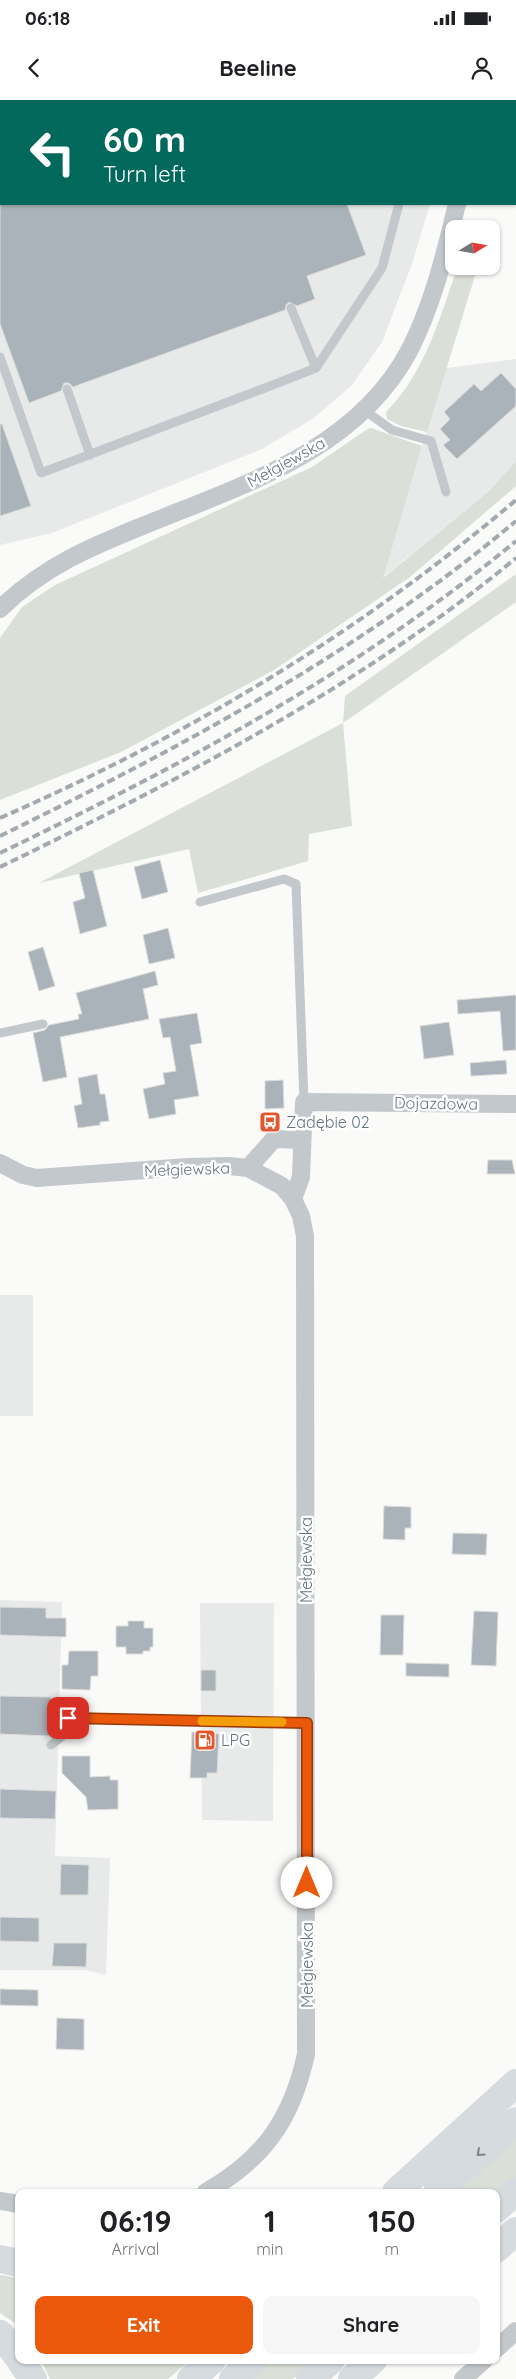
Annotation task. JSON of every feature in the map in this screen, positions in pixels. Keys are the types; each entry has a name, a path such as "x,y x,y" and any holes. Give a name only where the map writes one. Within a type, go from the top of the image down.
{"highway":[{"path":"399,2189 516,2083"},
{"path":"440,2189 516,2120"},
{"path":"389,2189 443,2149"},
{"path":"500,2205 516,2191"},
{"path":"500,2246 516,2232"},
{"path":"0,2260 15,2262"},
{"path":"0,2334 15,2353"},
{"path":"23,2364 33,2379"},
{"path":"190,2379 207,2364"},
{"path":"233,2379 250,2364"},
{"path":"310,2379 327,2364"},
{"path":"352,2379 369,2364"}],"street":[{"name":"Mełgiewska","path":"0,609 33,579 66,559 276,470 319,445 364,410 387,386 398,370 419,329 437,279 457,205"},
{"name":"Dojazdowa","path":"304,1102 516,1104"},
{"path":"293,1199 301,1176 304,1102"},
{"path":"248,1168 274,1139 302,1140"},
{"name":"Mełgiewska","path":"0,1163 23,1176 37,1178 188,1167 229,1166 248,1168 282,1186 293,1199 301,1216 305,1236 306,2054 295,2097 282,2122 248,2163 223,2183 212,2189"},
{"path":"0,2201 15,2203"},
{"path":"500,2345 516,2331"},
{"path":"463,2379 480,2364"}],"lane":[{"path":"0,358 41,472 90,455 316,368 382,268 399,205"},
{"path":"291,308 316,368"},
{"path":"67,389 90,455"},
{"path":"364,410 392,430 431,441 446,492"},
{"path":"200,902 284,879 296,884 304,1102"},
{"path":"0,1033 43,1024"},
{"path":"68,1718 307,1723"},
{"path":"51,1745 86,1718"}],"shaded area":[{"path":"0,205 430,205 412,264 382,342 352,385 314,418 262,449 52,533 0,545"},
{"path":"455,275 475,275 427,432 401,426 387,419 386,412 400,397 411,380 438,324"},
{"path":"516,359 516,461 488,492 382,578 446,368"},
{"path":"371,428 422,446 383,578 488,492 516,461 516,486 410,577 274,670 121,752 0,800 0,638 22,607 55,585 312,467"},
{"path":"516,574 516,602 343,723 345,696"},
{"path":"343,723 352,826 309,834 308,861 198,893 189,849 39,883"},
{"path":"0,1295 33,1295 33,1416 0,1416"},
{"path":"0,1600 62,1602 55,1856 110,1858 106,1975 85,1970 0,1970"},
{"path":"200,1603 274,1603 273,1821 202,1820"},
{"path":"516,2138 516,2177 500,2191 500,2189 458,2189"},
{"path":"0,2275 15,2277 15,2323 0,2313"},
{"path":"43,2364 185,2364 168,2379 50,2379"},
{"path":"266,2364 310,2364 293,2379 249,2379"}],"building":[{"path":"0,205 347,205 366,255 307,276 315,299 297,306 289,302 285,310 73,387 69,383 64,383 61,391 29,403 0,324"},
{"path":"501,373 516,389 516,406 457,459 443,445 450,440 440,429 450,419 444,412 474,384 481,391"},
{"path":"0,424 2,424 31,506 0,516"},
{"path":"160,860 168,892 142,899 134,867"},
{"path":"93,870 107,926 80,934 73,902 85,898 79,873"},
{"path":"168,928 175,958 149,964 143,935"},
{"path":"43,947 55,986 39,991 28,952"},
{"path":"155,971 158,985 143,989 149,1019 60,1037 67,1077 43,1082 33,1033 45,1030 49,1025 79,1019 78,1014 82,1014 76,993"},
{"path":"516,995 516,1050 503,1051 500,1011 458,1014 457,1000"},
{"path":"197,1013 202,1043 190,1045 199,1096 174,1100 176,1114 149,1119 143,1089 165,1084 163,1073 176,1071 170,1037 163,1038 159,1019"},
{"path":"449,1022 454,1055 424,1059 420,1026"},
{"path":"506,1060 507,1074 471,1076 470,1063"},
{"path":"97,1074 100,1094 105,1094 109,1121 100,1122 100,1125 78,1128 74,1106 82,1104 78,1078"},
{"path":"283,1080 284,1108 265,1109 265,1081"},
{"path":"488,1160 512,1160 515,1174 487,1174"},
{"path":"384,1506 411,1507 411,1528 405,1528 405,1540 383,1539"},
{"path":"453,1533 487,1534 486,1555 452,1554"},
{"path":"0,1607 46,1608 46,1618 66,1618 66,1637 0,1635"},
{"path":"474,1611 498,1612 496,1666 471,1665"},
{"path":"381,1615 404,1615 403,1655 380,1655"},
{"path":"128,1621 144,1621 144,1628 153,1628 153,1647 150,1647 150,1651 143,1651 143,1654 126,1654 126,1647 116,1647 116,1626 128,1626"},
{"path":"69,1651 98,1651 98,1676 91,1676 90,1690 62,1689 62,1665 68,1665"},
{"path":"406,1663 449,1664 449,1677 406,1676"},
{"path":"201,1670 216,1670 216,1691 201,1691"},
{"path":"0,1696 51,1697 50,1736 0,1734"},
{"path":"192,1732 219,1734 217,1773 207,1773 207,1778 190,1778"},
{"path":"62,1756 90,1756 90,1777 110,1776 110,1780 118,1780 118,1809 88,1810 86,1797 62,1773"},
{"path":"0,1789 56,1791 55,1819 0,1818"},
{"path":"61,1864 89,1865 88,1895 60,1895"},
{"path":"0,1917 39,1918 39,1942 0,1941"},
{"path":"54,1943 87,1943 86,1967 52,1966"},
{"path":"0,1989 38,1990 38,2006 0,2005"},
{"path":"57,2018 84,2019 84,2050 56,2049"}],"railway":[{"path":"0,818 138,752 270,678 333,638 395,595 516,500"},
{"path":"0,836 202,732 332,655 395,613 457,568 516,521"},
{"path":"0,853 137,785 268,713 394,633 456,589 516,541"},
{"path":"0,867 135,800 267,728 395,648 456,605 516,558"}],"slow traffic":[{"path":"202,1721 282,1722"}],"place":[{"name":"Zadębie 02","path":"270,1122"},
{"name":"LPG","path":"205,1740"}],"route":[{"path":"68,1718 307,1723 307,1883"}]}
